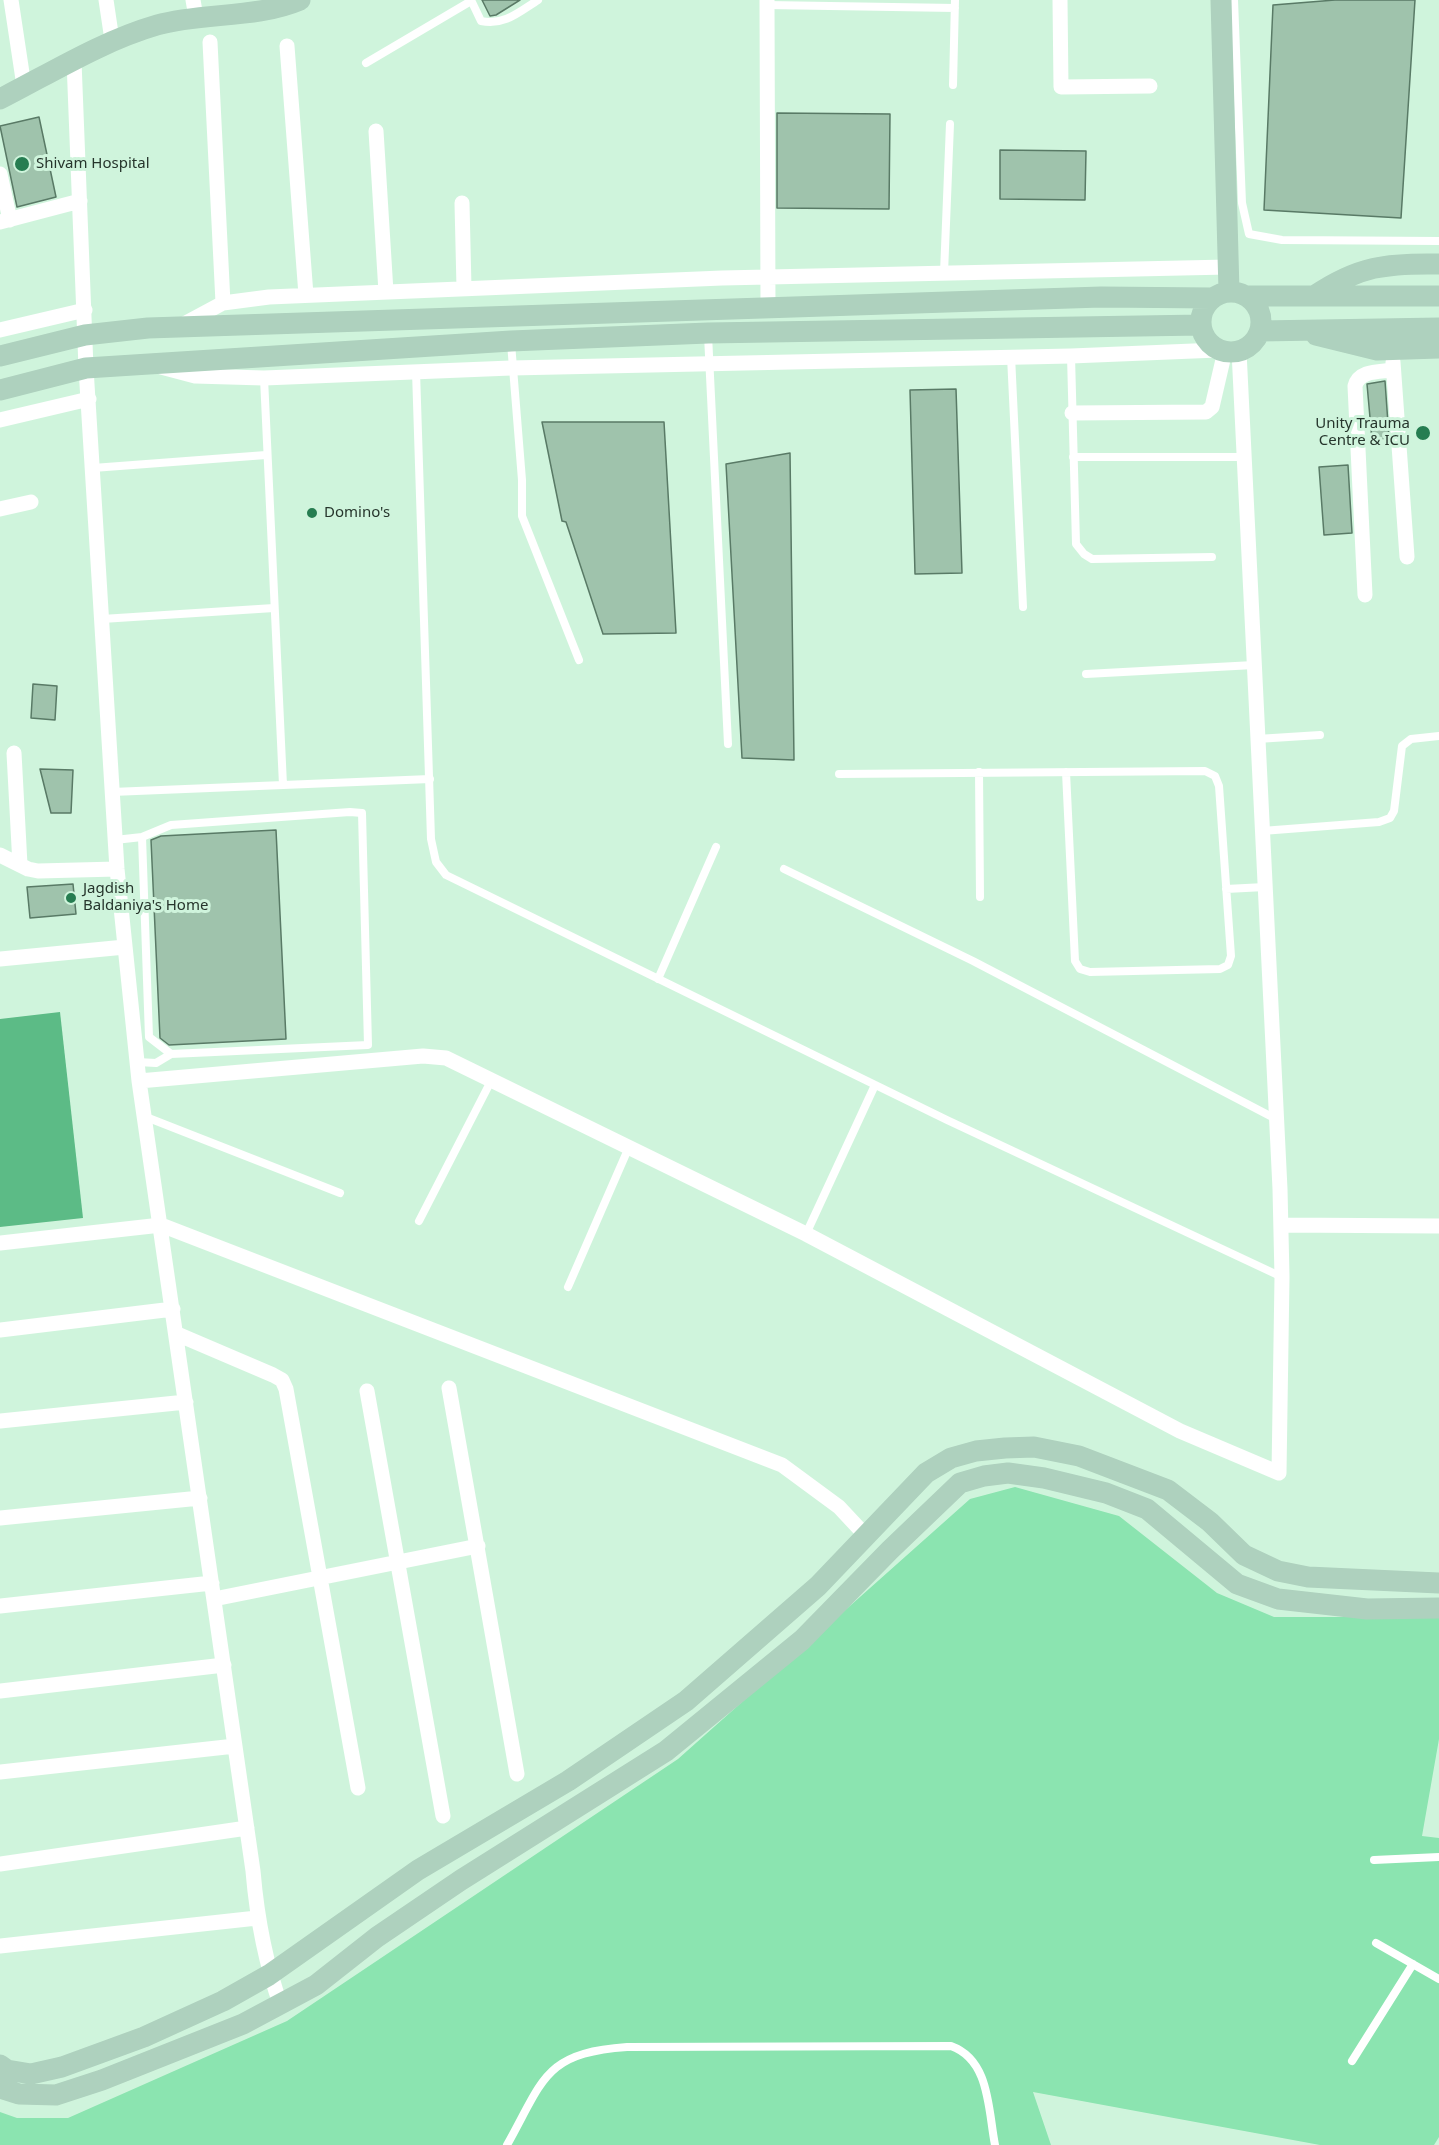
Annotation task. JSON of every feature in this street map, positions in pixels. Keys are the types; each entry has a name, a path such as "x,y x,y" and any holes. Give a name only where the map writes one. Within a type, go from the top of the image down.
{"street":[{"path":"11,0 24,86"},
{"path":"106,0 112,40"},
{"path":"0,99 112,40 158,25 194,8 279,4 300,0"},
{"path":"1060,0 1061,87 1150,86"},
{"path":"1221,0 1229,295"},
{"path":"767,2 766,277 768,308"},
{"path":"210,42 223,303"},
{"path":"287,46 306,295"},
{"path":"74,61 86,369 115,840 139,1081 247,1828 257,1918 269,1975 281,2006"},
{"path":"376,130 386,292"},
{"path":"0,174 5,221 81,201"},
{"path":"462,203 464,288"},
{"path":"1314,296 1340,278 1364,269 1439,264"},
{"path":"177,327 223,303 241,298 766,277 1228,267"},
{"path":"139,1081 423,1056 446,1058 806,1234 1179,1431 1279,1473 1281,1224 1244,457 1227,350 1204,335 1201,325 1205,306 1229,295"},
{"path":"149,363 195,376 264,378 511,368 1071,356 1227,350 1248,347 1260,331 1259,311 1229,295"},
{"path":"0,356 85,334 177,327 1101,297 1439,296"},
{"path":"0,330 85,310"},
{"path":"0,390 86,369 149,363 511,341 708,333 1201,325"},
{"path":"1260,331 1439,328"},
{"path":"1292,329 1361,348 1393,360"},
{"path":"1365,595 1355,386 1357,379 1393,360 1439,348"},
{"path":"1072,413 1206,412 1212,407 1227,350"},
{"path":"1393,360 1407,557"},
{"path":"0,420 89,399"},
{"path":"0,509 31,502"},
{"path":"14,753 20,865"},
{"path":"0,855 38,871 117,868"},
{"path":"0,959 125,947"},
{"path":"1281,1224 1439,1226"},
{"path":"0,1243 161,1225 782,1465 839,1507 867,1537"},
{"path":"0,1330 173,1309"},
{"path":"177,1334 282,1380 286,1389 358,1788"},
{"path":"449,1388 517,1774"},
{"path":"367,1391 443,1816"},
{"path":"0,1421 186,1402"},
{"path":"0,2065 7,2070 31,2074 62,2067 184,2019 223,2001 269,1975 418,1870 588,1768 686,1701 819,1586 926,1473 951,1458 976,1450 1034,1448 1079,1456 1168,1490 1210,1522 1244,1554 1278,1571 1308,1577 1439,1583"},
{"path":"0,2088 18,2094 56,2095 232,2028 281,2006 316,1985 377,1937 461,1880 666,1750 802,1640 960,1483 984,1476 1008,1473 1044,1478 1106,1493 1147,1509 1237,1584 1278,1599 1367,1609 1439,1608"},
{"path":"0,1518 200,1498"},
{"path":"214,1599 478,1546"},
{"path":"0,1606 212,1583"},
{"path":"0,1691 224,1665"},
{"path":"0,1772 235,1746"},
{"path":"0,1864 247,1828"},
{"path":"0,1946 257,1918"}],"lane":[{"path":"366,63 471,0 481,21 493,24 507,20 538,0"},
{"path":"1234,0 1242,203 1249,234 1282,240 1439,241"},
{"path":"767,2 955,4 953,85"},
{"path":"944,273 950,124"},
{"path":"708,333 728,744"},
{"path":"511,341 511,368 522,480 522,516 579,660"},
{"path":"1011,356 1023,607"},
{"path":"1071,356 1076,544 1084,554 1092,559 1212,557"},
{"path":"416,371 431,839 436,862 446,875 875,1085 1282,1277"},
{"path":"264,378 283,785"},
{"path":"93,468 266,455"},
{"path":"1073,457 1244,457"},
{"path":"102,619 274,608"},
{"path":"1086,674 1254,665"},
{"path":"1257,739 1320,735"},
{"path":"1262,831 1379,822 1390,818 1394,811 1402,746 1411,739 1439,736"},
{"path":"839,774 979,772 1205,771 1215,776 1219,786 1231,956 1228,965 1220,969 1090,972 1080,969 1076,962 1066,772"},
{"path":"979,772 980,897"},
{"path":"112,792 430,779"},
{"path":"115,840 142,837 171,825 362,813 368,1045 171,1054 156,1063 137,1062"},
{"path":"142,837 149,1037 171,1054"},
{"path":"658,979 716,847"},
{"path":"784,869 983,966 1276,1119"},
{"path":"1226,889 1265,887"},
{"path":"419,1221 491,1081"},
{"path":"806,1234 875,1085"},
{"path":"146,1117 340,1193"},
{"path":"568,1287 629,1148"},
{"path":"1374,1860 1439,1857"},
{"path":"1377,1943 1439,1979"},
{"path":"1352,2061 1413,1964"},
{"path":"507,2145 550,2071 569,2058 594,2050 927,2046 951,2046 965,2051 974,2060 983,2077 994,2145"}],"green space":[{"path":"60,1012 83,1218 0,1227 0,1019"},
{"path":"1015,1487 1119,1516 1217,1593 1274,1617 1439,1617 1439,1739 1422,1836 1439,1838 1439,2137 1434,2145 1320,2145 1033,2092 1051,2145 0,2145 0,2112 17,2118 68,2118 287,2021 678,1759 970,1499"}],"building":[{"path":"482,0 520,0 496,15 490,16"},
{"path":"1335,0 1415,0 1401,218 1264,210 1273,5"},
{"path":"777,113 890,114 889,209 777,208"},
{"path":"39,117 56,197 17,207 0,126"},
{"path":"1000,150 1086,151 1085,200 1000,199"},
{"path":"1385,381 1389,438 1372,440 1367,384"},
{"path":"956,389 962,573 915,574 910,390"},
{"path":"542,422 664,422 676,633 603,634 566,522 562,521"},
{"path":"790,453 794,760 742,758 726,464"},
{"path":"1348,465 1352,533 1324,535 1319,467"},
{"path":"33,684 57,686 55,720 31,718"},
{"path":"40,769 73,770 71,813 51,813"},
{"path":"276,830 286,1039 169,1045 160,1038 151,840 161,836"},
{"path":"73,884 76,914 30,918 27,887"}],"place":[{"name":"Shivam Hospital","path":"22,164"},
{"name":"Unity Trauma Centre & ICU","path":"1423,433"},
{"name":"Domino's","path":"312,513"},
{"name":"Jagdish Baldaniya's Home","path":"71,898"}]}
